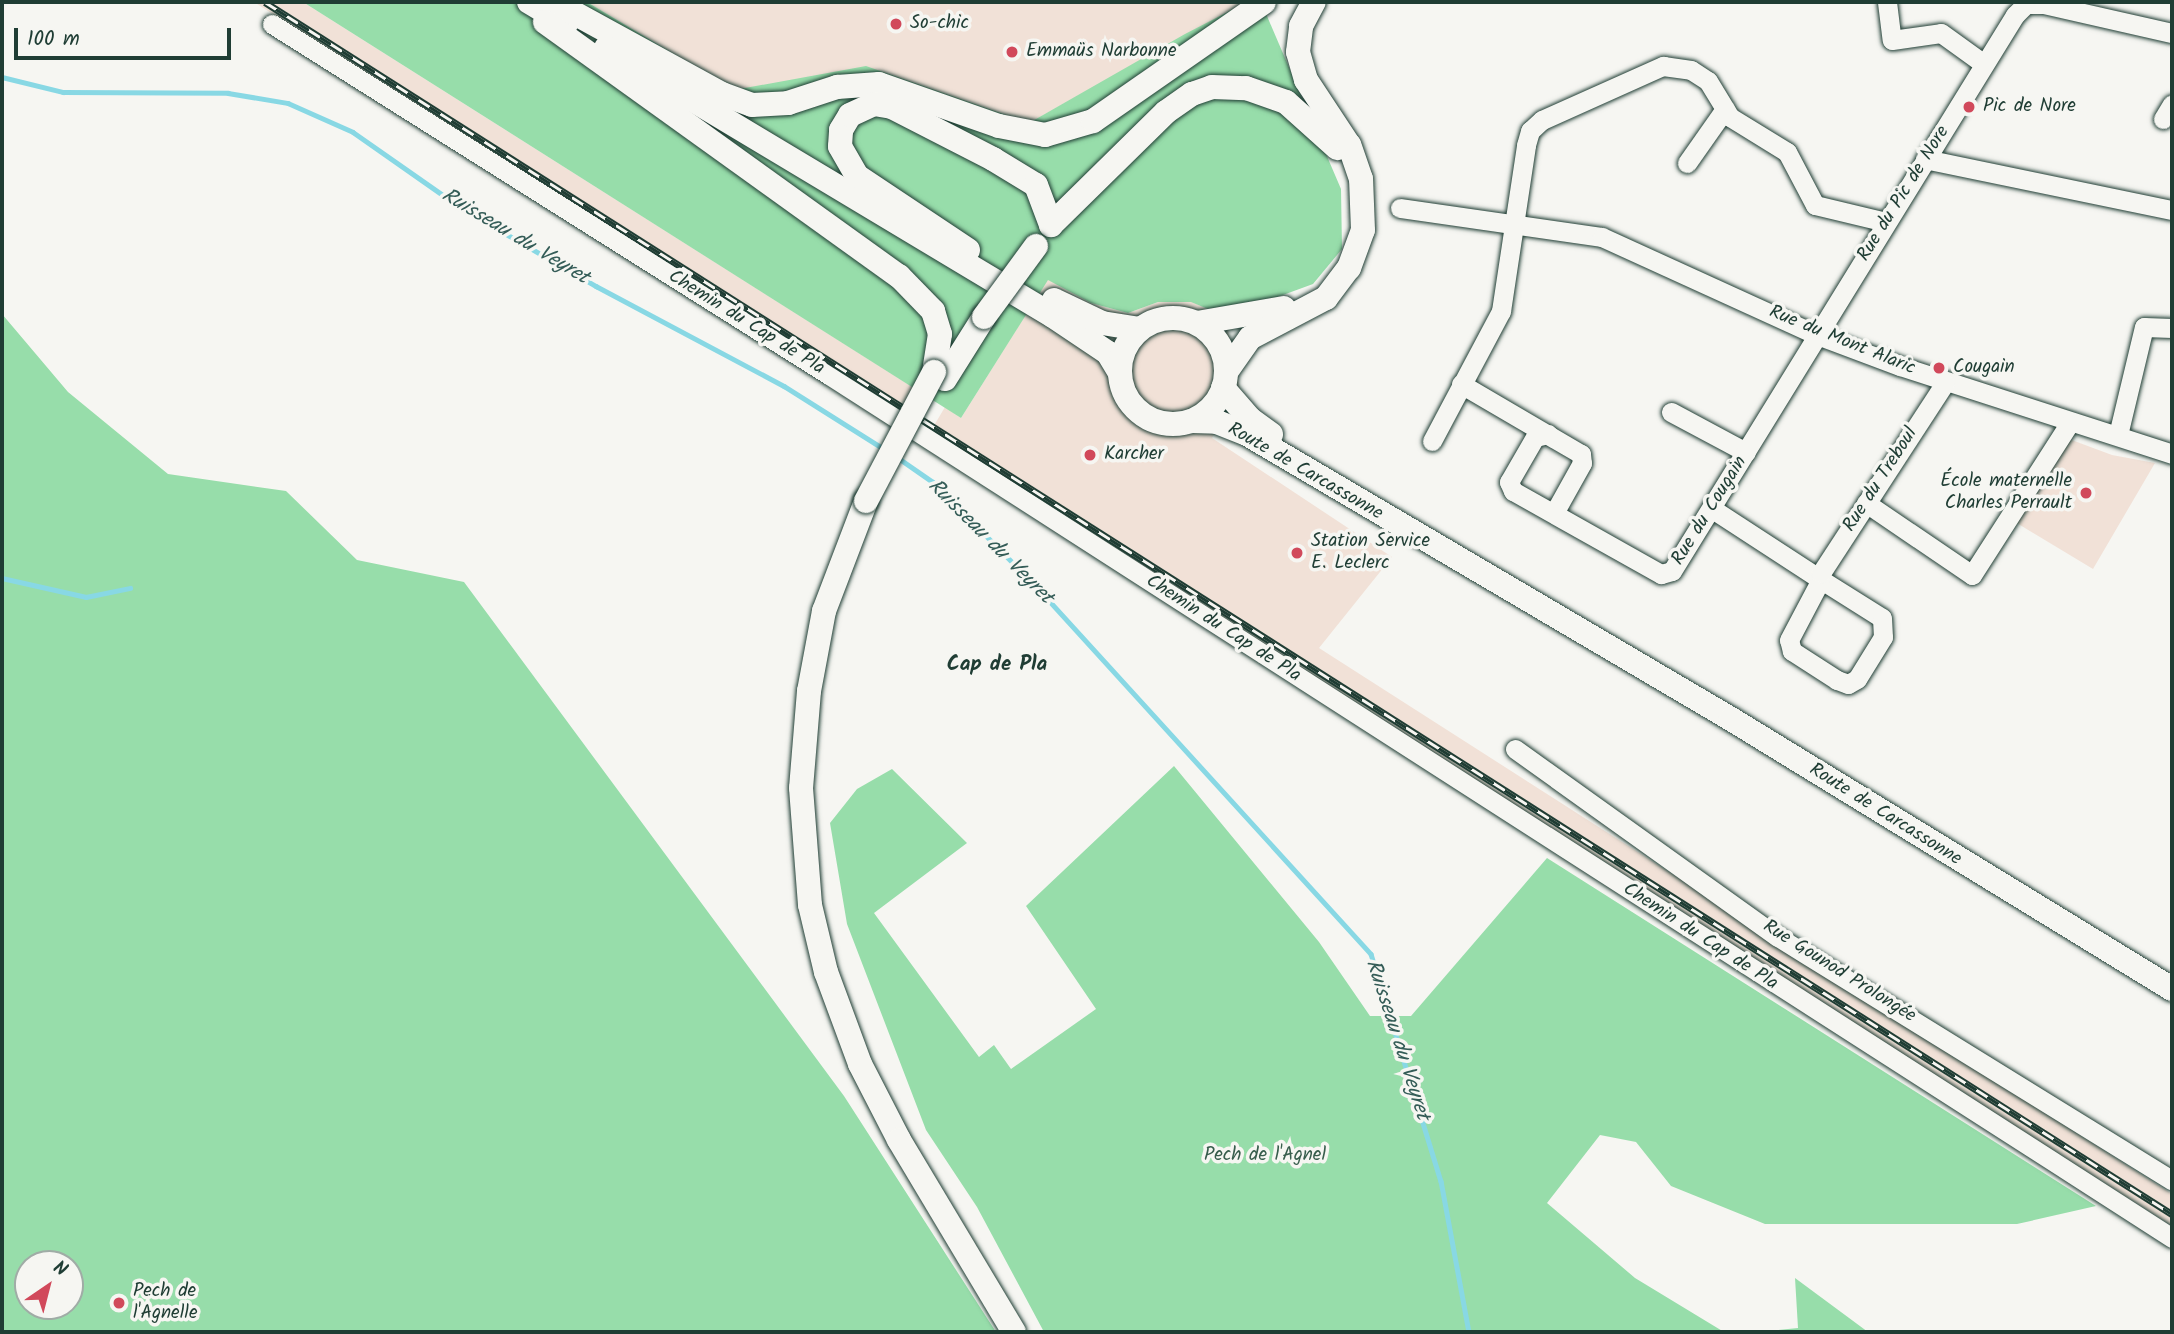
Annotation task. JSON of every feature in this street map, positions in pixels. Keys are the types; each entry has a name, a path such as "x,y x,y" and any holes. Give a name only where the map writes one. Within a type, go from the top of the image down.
{"main road":[{"path":"516,2 899,276 933,311 940,334 940,376"},
{"path":"529,2 1053,316 1108,353 1119,371 1128,400 1138,412 1166,424 1192,421 1205,413 1250,338 1310,309 1336,285 1356,253 1363,230 1361,179 1349,145 1306,80 1298,52 1301,26 1314,2"},
{"path":"553,2 998,270 1076,312 1139,329"},
{"path":"553,2 722,94 752,105 788,103 837,87 880,84 999,126 1045,135 1093,121 1264,2"},
{"path":"1014,1332 899,1140 860,1064 817,941 801,788 811,678 839,565 869,502 940,376 1051,225 1158,100 1230,37 1280,2"},
{"path":"1051,225 1166,112 1192,94 1212,88 1247,88 1286,102 1331,139 1361,179"},
{"path":"998,270 857,176 841,146 841,130 850,115 874,104 892,107 993,159 1036,185 1051,225"},
{"path":"1119,371 1127,343 1139,329 1165,318 1197,323 1268,314 1336,285"},
{"path":"1197,323 1219,344 1224,380"},
{"name":"Route de Carcassonne","path":"1224,380 1260,428 1597,639 2172,989"},
{"name":"Route de Carcassonne","path":"1192,421 1217,422 1247,434 1597,639"},
{"path":"869,502 833,621 820,695 814,789 829,937 852,1013 908,1133 1026,1332"}],"street":[{"path":"1887,2 1892,40 1941,33 1984,64"},
{"name":"Rue du Pic de Nore","path":"1817,335 1984,64 2026,4 2103,10 2172,33"},
{"name":"Chemin du Cap de Pla","path":"272,24 829,375 2172,1238"},
{"path":"1432,441 1502,311 1526,145 1531,131 1542,120 1663,66 1691,70 1708,81 1725,109 1787,152 1815,205 1886,222"},
{"path":"1688,163 1725,109"},
{"path":"1925,159 2172,210"},
{"name":"Rue du Mont Alaric","path":"1400,208 1602,237 1817,335 1945,383 2069,424 2118,435 2172,454"},
{"path":"2118,435 2144,327 2172,328"},
{"name":"Rue du Cougain","path":"1548,434 1535,437 1510,482 1513,491 1661,574 1672,571 1714,510 1817,335"},
{"name":"Rue du Treboul","path":"1820,579 1882,618 1886,627 1857,679 1848,684 1792,651 1788,640 1820,579 1866,503 1945,383"},
{"path":"1461,384 1581,454 1582,463 1554,513"},
{"path":"1671,412 1746,452"},
{"path":"1866,503 1972,575 2069,424"},
{"path":"1714,510 1820,579"},
{"name":"Rue Gounod Prolongée","path":"1516,749 1778,937 2172,1180"}],"shaded area":[{"path":"254,2 303,2 914,388 898,414"},
{"path":"587,2 1247,2 1029,123 734,90"},
{"path":"1048,279 1091,303 1128,313 1158,302 1192,302 1225,316 1240,388 1212,438 1392,557 1319,648 2172,1194 2172,1226 929,434 945,407 961,418"},
{"name":"École maternelle Charles Perrault","path":"2069,439 2112,455 2155,463 2093,569 2015,522"}],"green space":[{"path":"303,2 587,2 734,90 866,66 1029,123 1185,34 1247,2 1261,2 1341,189 1342,249 1313,284 1225,316 1191,302 1158,302 1128,313 1091,303 1048,280 961,418"},
{"path":"2,314 68,392 168,474 286,491 357,560 464,582 844,1096 996,1332 2,1332"},
{"name":"Pech de l'Agnel","path":"1174,766 1319,942 1370,1016 1411,1016 1547,858 2096,1206 2017,1224 1765,1224 1671,1186 1636,1142 1600,1135 1547,1203 1635,1278 1724,1332 1044,1332 977,1207 926,1130 847,924 830,823 857,789 892,769 967,843 874,913 979,1057 994,1045 1011,1069 1096,1009 1026,906"},
{"path":"1795,1278 1868,1332 1760,1332 1798,1328"}],"waterway":[{"name":"Ruisseau du Veyret","path":"2,77 63,92 228,93 288,103 353,132 463,209 596,286 784,386 884,449"},
{"name":"Ruisseau du Veyret","path":"897,457 933,482 1034,584 1371,954 1441,1181 1469,1332"},
{"path":"2,578 86,597 130,588"}],"railway":[{"path":"265,2 2172,1214"}],"place":[{"name":"So-chic","path":"896,24"},
{"name":"Emmaüs Narbonne","path":"1012,52"},
{"name":"Pic de Nore","path":"1969,107"},
{"name":"Cougain","path":"1939,368"},
{"name":"Karcher","path":"1090,455"},
{"name":"École maternelle Charles Perrault","path":"2086,493"},
{"name":"Station Service E. Leclerc","path":"1297,553"},
{"name":"Pech de l'Agnelle","path":"119,1303"}],"district":[{"name":"Cap de Pla","path":"997,665"}]}
